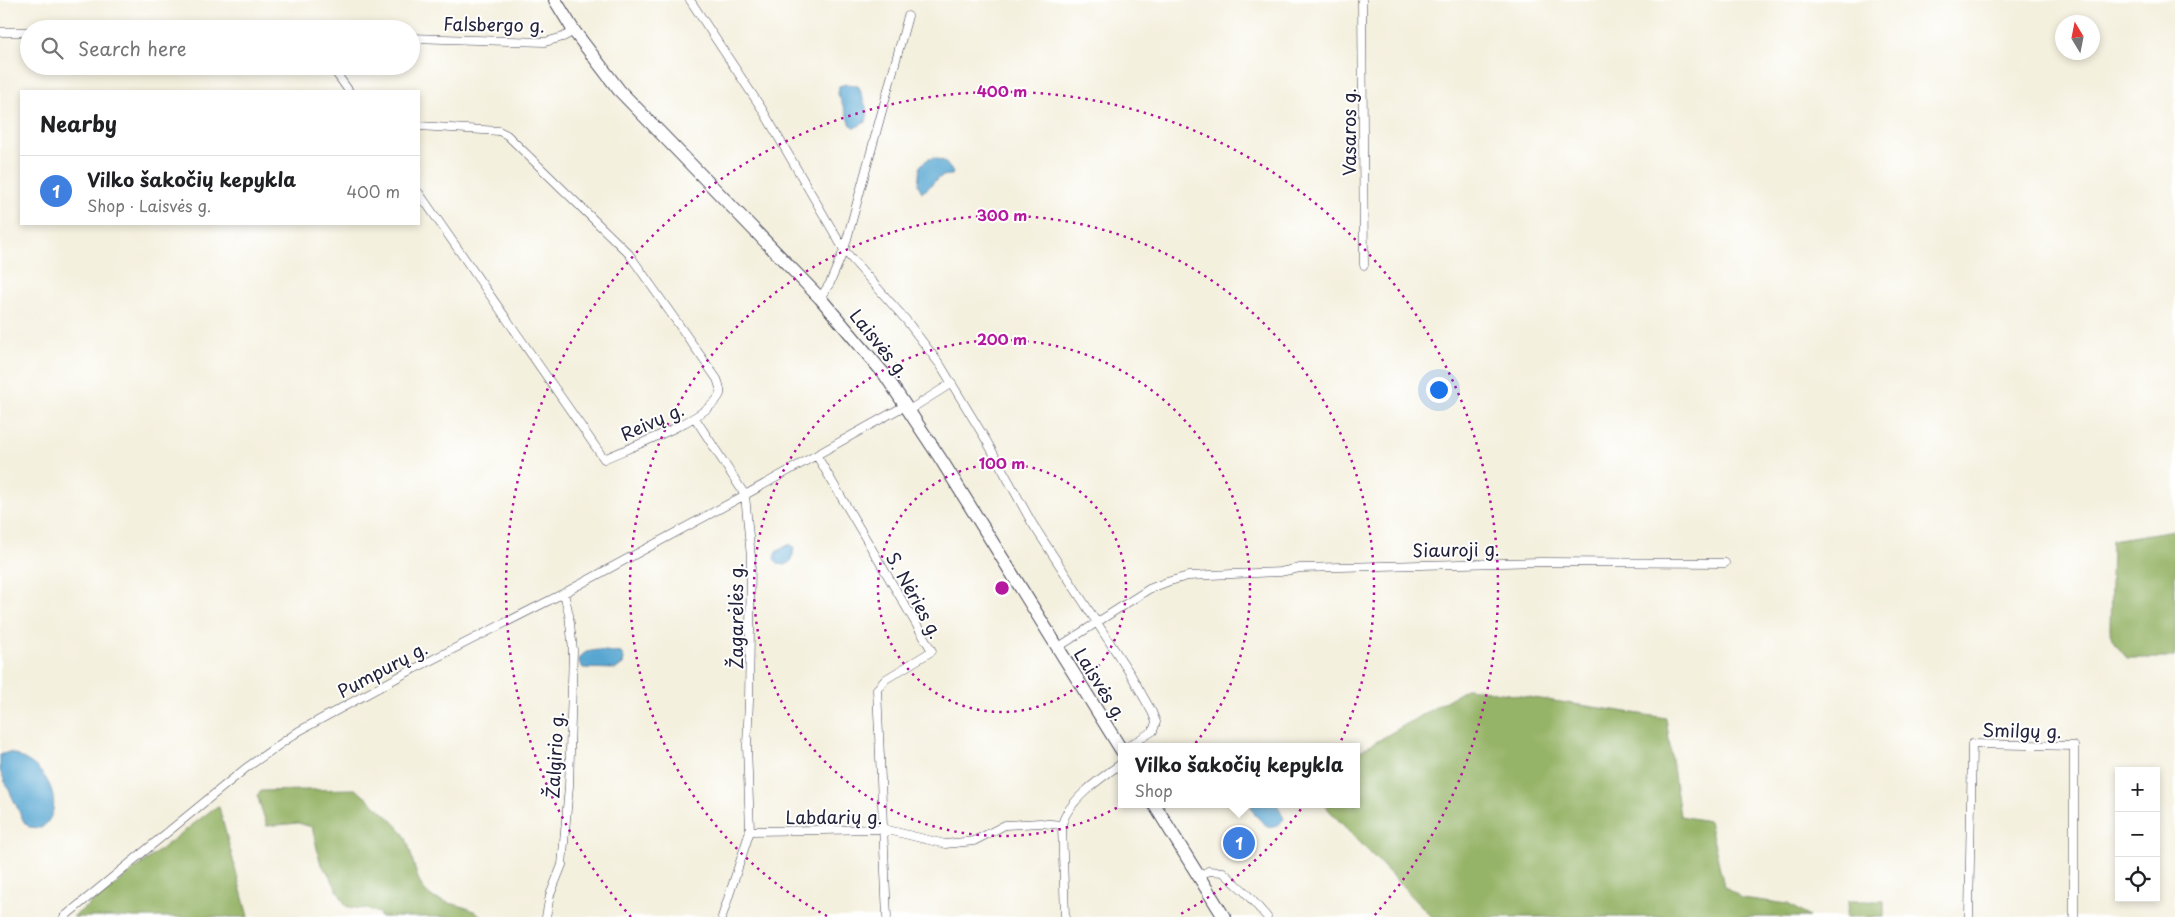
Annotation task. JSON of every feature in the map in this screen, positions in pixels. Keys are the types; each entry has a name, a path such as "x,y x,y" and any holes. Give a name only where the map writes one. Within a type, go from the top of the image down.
{"main road":[{"name":"Laisvės g.","path":"555,0 574,31 598,64 646,120 820,298 873,359 908,408 1118,745"},
{"path":"1156,808 1224,917"}],"street":[{"path":"690,0 762,109 844,250 906,320 952,383 1032,523 1130,674 1156,722 1153,731 1134,743"},
{"name":"Vasaros g.","path":"1362,0 1364,264"},
{"path":"820,298 830,283 844,250 908,16"},
{"name":"Falsbergo g.","path":"420,38 545,42 563,37 574,31"},
{"path":"0,32 20,32"},
{"path":"337,75 347,90"},
{"name":"Reivų g.","path":"420,126 500,131 508,135 629,254 720,386 717,398 695,418 604,459 420,194"},
{"path":"695,418 745,495 952,383"},
{"name":"S. Nėries g.","path":"817,456 932,651 886,679 877,689 887,917"},
{"name":"Pumpurų g.","path":"64,917 246,768 276,746 402,675 564,592 745,495"},
{"name":"Žagarėlės g.","path":"722,917 750,831 747,745 750,701 751,582 749,526 745,495"},
{"name":"Siauroji g.","path":"1057,648 1149,589 1188,576 1280,572 1300,568 1502,563 1725,563"},
{"name":"Žalgirio g.","path":"546,917 550,895 562,865 569,786 573,650 564,592"},
{"name":"Smilgų g.","path":"1969,917 1972,744 2074,746 2074,917"},
{"path":"1065,917 1062,825 1064,817 1071,806 1118,766"},
{"name":"Labdarių g.","path":"750,831 884,829 945,844 974,841 1005,825 1040,823 1062,825"},
{"path":"1199,878 1208,871 1223,872 1245,892 1267,917"}],"green space":[{"path":"2175,530 2175,658 2127,658 2115,644 2110,630 2112,540"},
{"path":"1468,688 1666,718 1680,816 1709,821 1724,886 1742,898 1788,904 1809,917 1432,917 1327,808 1360,808 1360,751"},
{"path":"355,789 373,803 403,833 409,845 420,884 424,890 435,898 476,912 482,917 380,917 380,914 372,910 346,906 328,873 321,865 312,827 298,823 267,826 257,795 261,791"},
{"path":"219,807 248,917 73,917 213,809"},
{"path":"1849,901 1884,901 1884,917 1846,917"}],"water":[{"path":"846,84 859,87 868,113 866,122 854,128 838,94 839,86"},
{"path":"934,158 944,161 953,172 952,175 941,177 922,192 918,185 920,166 928,159"},
{"path":"788,545 792,545 794,548 792,560 786,565 778,564 774,559 776,552"},
{"path":"597,650 621,653 624,658 623,664 616,669 583,668 579,662 580,657 586,652"},
{"path":"9,752 34,765 49,784 54,800 53,808 47,822 41,828 29,827 24,822 0,771 0,755"},
{"path":"1252,808 1279,808 1284,819 1277,826 1269,828 1255,815"}],"place":[{"name":"Vilko šakočių kepykla","path":"1239,843"}]}
